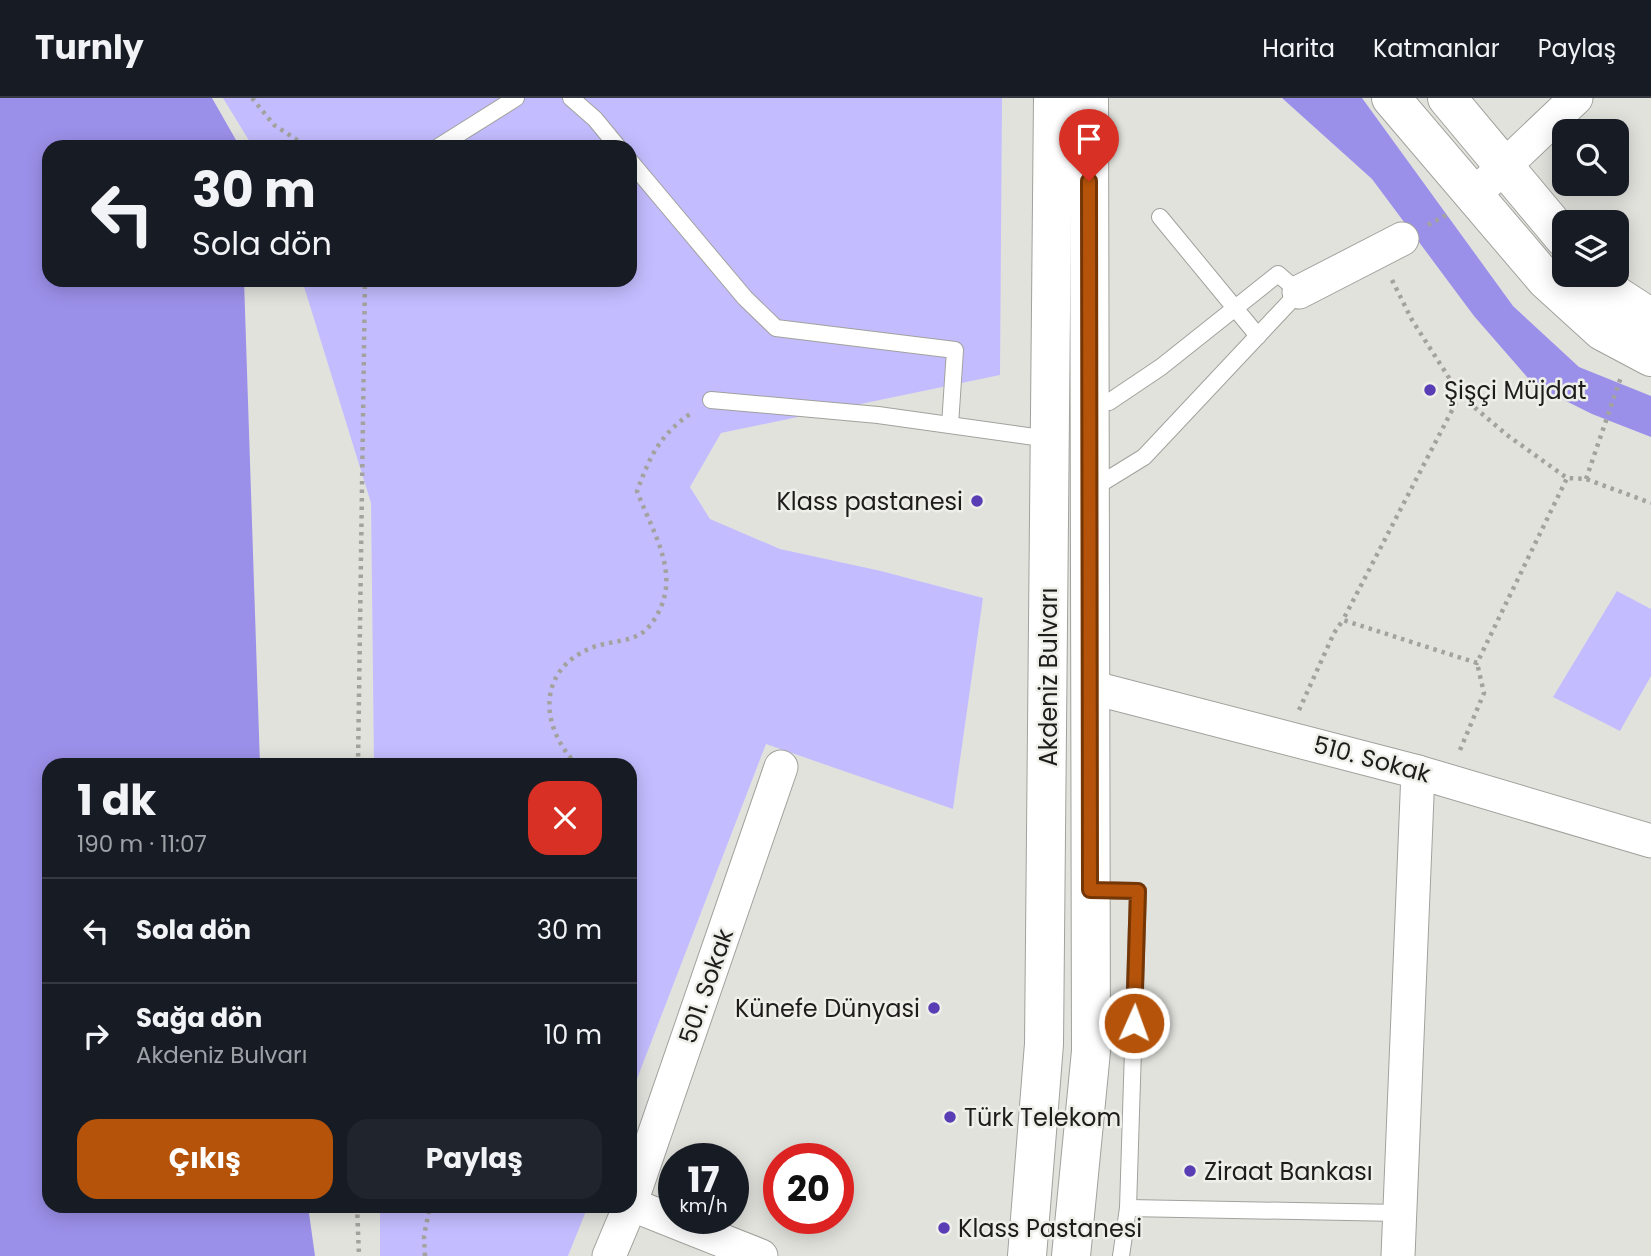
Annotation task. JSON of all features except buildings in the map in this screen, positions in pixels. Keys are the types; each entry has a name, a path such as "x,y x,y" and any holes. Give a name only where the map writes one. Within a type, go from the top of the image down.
{"main road":[{"name":"Akdeniz Bulvarı","path":"1027,1256 1044,1044 1053,98"},
{"name":"Akdeniz Bulvarı","path":"1072,1256 1091,1051 1089,98"},
{"path":"1391,98 1546,280 1602,331 1644,341"},
{"path":"1447,98 1552,224"},
{"path":"1606,287 1644,341"}],"street":[{"path":"1474,195 1576,98"},
{"path":"1299,292 1402,239"},
{"name":"510. Sokak","path":"1090,687 1433,776 1651,841"},
{"name":"501. Sokak","path":"637,1185 782,767"},
{"path":"1398,1256 1399,1213 1433,776"},
{"path":"637,1208 761,1256"},
{"name":"501. Sokak","path":"608,1256 627,1213"}],"lane":[{"path":"449,140 516,98"},
{"path":"571,98 595,119 612,140"},
{"path":"637,169 745,298 776,328 955,350 950,425"},
{"path":"1160,217 1258,336"},
{"path":"1090,403 1109,402 1161,367 1278,274 1299,292 1144,457 1090,490"},
{"path":"711,400 950,425 1050,439"},
{"path":"1090,890 1138,891 1128,1208 1121,1256"},
{"path":"1128,1208 1399,1213"}],"path":[{"path":"252,98 274,125 297,140"},
{"path":"1402,239 1392,282 1412,320 1460,394 1507,435 1567,478 1587,479 1651,503"},
{"path":"358,758 365,287"},
{"path":"1587,479 1644,341"},
{"path":"1287,736 1334,633 1460,394"},
{"path":"570,758 562,749 549,721 549,701 556,676 572,658 593,647 618,643 643,632 656,616 664,598 667,578 663,554 637,491 651,453 677,423 711,400"},
{"path":"1433,776 1484,693 1476,663 1567,478"},
{"path":"1343,620 1476,663"},
{"path":"357,1213 359,1256"},
{"path":"425,1256 424,1236 429,1213"}],"shaded area":[{"path":"0,98 212,98 236,140 42,140 42,287 244,287 260,758 42,758 42,1213 309,1213 315,1256 0,1256"},
{"path":"223,98 1002,98 1000,375 721,433 690,487 710,519 780,549 881,571 983,598 953,809 766,744 637,1079 637,758 374,758 371,503 304,287 637,287 637,140 249,140"},
{"path":"1282,98 1362,98 1513,306 1579,367 1651,396 1651,437 1592,414 1534,385 1474,316 1372,179"},
{"path":"1617,591 1651,609 1651,676 1620,731 1553,697"},
{"path":"380,1213 585,1213 568,1256 380,1256"}],"place":[{"name":"Şişçi Müjdat","path":"1430,390"},
{"name":"Klass pastanesi","path":"977,501"},
{"name":"Künefe Dünyasi","path":"934,1008"},
{"name":"Türk Telekom","path":"950,1117"},
{"name":"Ziraat Bankası","path":"1190,1171"},
{"name":"Klass Pastanesi","path":"944,1228"}],"route":[{"path":"1089,181 1090,890 1138,891 1134,1023"}]}
